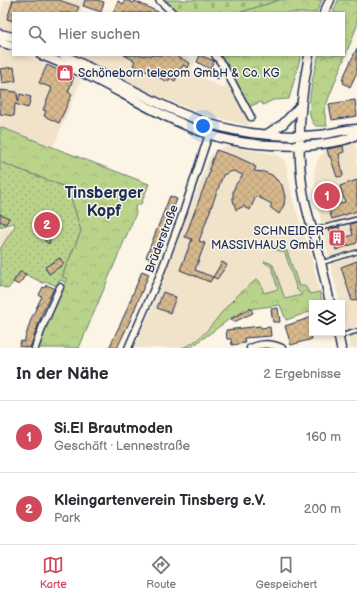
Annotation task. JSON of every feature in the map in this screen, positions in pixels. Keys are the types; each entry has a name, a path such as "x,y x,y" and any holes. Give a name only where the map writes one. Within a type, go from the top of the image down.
{"main road":[{"path":"324,12 330,0"},
{"path":"0,34 12,37"},
{"path":"0,42 12,46"},
{"path":"46,56 92,73"},
{"path":"65,56 106,80 181,114 212,125 251,133 300,136 319,135 357,129"},
{"path":"309,56 301,105 299,146 303,192 329,300"},
{"path":"106,80 169,118 209,134 246,143 299,146 326,143 349,138 357,134"},
{"path":"267,134 283,124 301,105"},
{"path":"209,134 212,125"},
{"path":"338,336 342,348"}],"street":[{"path":"159,0 172,12"},
{"path":"216,56 224,67 251,117"},
{"name":"Brüderstraße","path":"128,348 159,277 183,214 209,134"},
{"path":"35,348 60,287"},
{"path":"250,348 262,344 282,348"}],"lane":[{"path":"313,230 357,218"},
{"path":"321,263 357,252"},
{"path":"345,334 357,331"}],"shaded area":[{"path":"4,0 85,0 80,12 12,12 12,32 0,29 0,16"},
{"path":"0,46 12,52 12,56 25,56 81,80 53,148 0,127"},
{"path":"78,56 184,56 196,61 192,69 194,74 223,88 228,79 250,120 249,126 199,113 150,93"},
{"path":"354,143 357,151 357,348 350,348 345,327 345,300 339,300 324,238 316,197 314,172 317,161 327,149"},
{"path":"226,146 276,154 285,161 293,200 309,248 320,292 310,294 299,286 287,251 272,248 284,253 297,290 302,295 285,299 273,266 265,263 271,266 278,289 264,293 260,282 203,335 185,347 134,348 153,306 210,156 218,149"},
{"path":"14,226 5,242 0,249 0,231"}],"green space":[{"path":"165,0 279,0 241,12 178,12"},
{"path":"279,0 322,0 316,12 241,12"},
{"path":"338,0 357,0 357,26 324,110 327,126 316,126 314,125 310,115 309,107 313,78 319,56 345,56 345,12 333,12"},
{"path":"220,56 301,56 289,99 273,100 263,105 261,102 248,107"},
{"path":"0,127 149,184 141,204 135,207 136,213 79,348 38,348 55,301 68,280 62,276 81,231 68,188 0,162"},
{"path":"0,162 68,188 81,231 62,276 68,280 65,282 60,280 57,286 47,282 43,283 21,272 8,289 0,286 0,249 15,226 14,223 0,227"},
{"path":"271,245 287,251 299,286 305,286 310,294 320,292 321,300 309,300 309,312 286,320 280,305 249,309 231,318 190,348 182,348 197,340 225,308 257,279 260,282 264,293 278,289 271,266 264,261 273,265 285,299 302,295 297,290 285,253 272,248"}],"building":[{"path":"13,0 59,0 79,7 76,12 12,12 12,21 7,19"},
{"path":"85,0 97,0 104,2 101,12 83,6"},
{"path":"125,0 134,3 135,1 158,12 113,12 118,1 123,4"},
{"path":"357,48 357,72 350,87 343,83 344,80 342,80"},
{"path":"126,56 176,56 190,63 188,68 183,65 175,81 170,78 168,82 133,65 135,61"},
{"path":"200,56 214,61 210,69 197,62"},
{"path":"47,65 74,77 68,92 72,94 59,123 44,116 46,111 43,110 52,88 39,83"},
{"path":"14,67 16,81 2,83 0,69"},
{"path":"210,69 221,75 218,79 208,73"},
{"path":"0,90 17,92 18,102 20,94 31,97 28,108 15,104 14,116 0,114"},
{"path":"355,100 357,116 332,120 329,104"},
{"path":"343,146 344,152 339,154 343,176 337,177 327,149"},
{"path":"216,150 254,165 253,166 256,167 254,171 272,175 282,185 285,197 284,205 279,214 270,207 272,204 256,196 250,210 244,206 236,210 233,200 233,191 243,175 233,171 223,175 199,241 205,243 195,270 213,277 210,282 180,270 192,239 185,237 210,171 209,169"},
{"path":"357,180 357,211 332,219 328,208 345,202 340,186"},
{"path":"325,185 326,191 332,191 332,195 321,197 320,186"},
{"path":"170,196 177,199 153,260 146,257"},
{"path":"0,214 9,218 6,224 0,221"},
{"path":"357,222 357,243 336,250 329,229 339,227 343,238 353,235 350,224"},
{"path":"47,229 52,230 49,244 45,241"},
{"path":"60,258 64,264 49,274 45,267"},
{"path":"357,261 357,300 352,301 341,267"},
{"path":"222,262 227,265 217,279 213,277"},
{"path":"142,271 149,274 129,323 117,348 109,348 125,314"},
{"path":"20,272 26,274 19,285 13,282"},
{"path":"46,285 54,288 42,314 30,348 19,346 21,341 24,342 31,319 42,296 39,295 43,287 45,288"},
{"path":"163,292 176,297 170,313 157,308"},
{"path":"278,308 280,322 273,322 271,309"},
{"path":"251,309 253,313 234,322 231,319"},
{"path":"309,318 309,336 311,336 312,339 291,345 285,326"},
{"path":"260,326 261,328 270,327 271,336 244,338 245,343 232,345 231,339 227,339 226,330"}],"place":[{"name":"Schöneborn telecom GmbH & Co. KG","path":"65,73"},
{"name":"Si.El Brautmoden","path":"327,196"},
{"name":"Kleingartenverein Tinsberg e.V.","path":"47,225"},
{"name":"SCHNEIDER MASSIVHAUS GmbH","path":"337,238"}],"district":[{"name":"Tinsberger Kopf","path":"104,202"}]}
